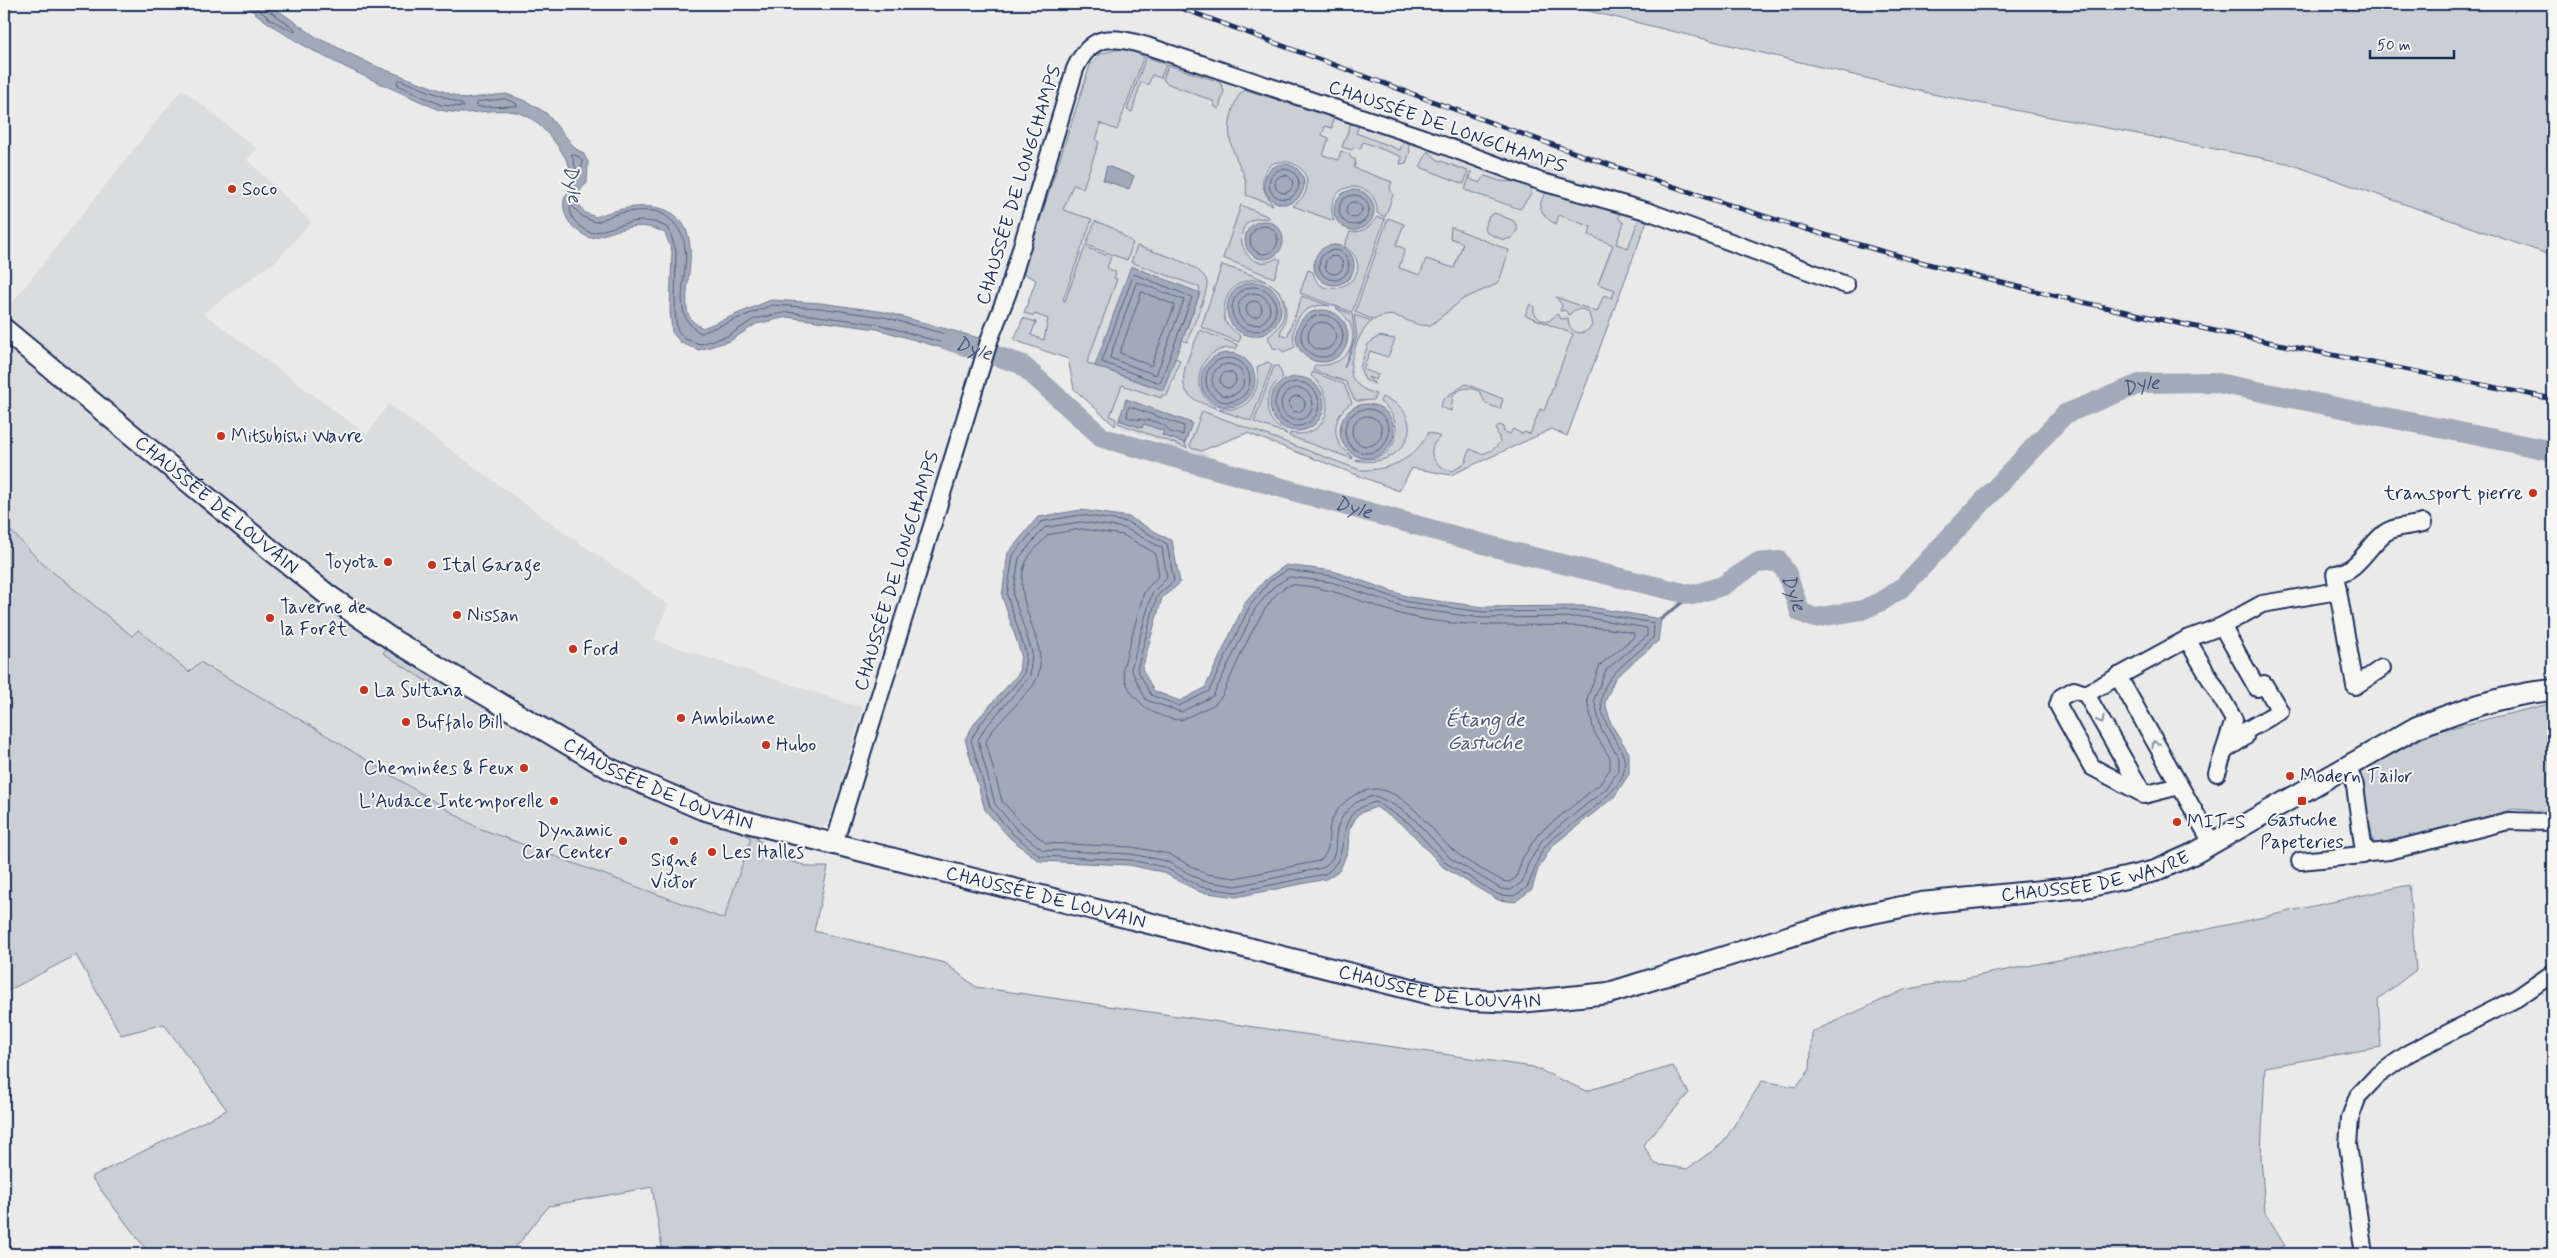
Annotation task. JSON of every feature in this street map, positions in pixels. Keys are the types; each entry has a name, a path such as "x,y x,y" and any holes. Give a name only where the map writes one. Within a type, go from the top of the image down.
{"main road":[{"name":"CHAUSSÉE DE LOUVAIN","path":"4,329 329,596 393,640 563,742 634,781 724,816 1435,995 1469,1000 1520,1002 1609,993"},
{"name":"CHAUSSÉE DE WAVRE","path":"1609,993 1848,918 1922,903 2083,886 2133,877 2155,870 2212,843 2417,727 2456,712 2531,692 2553,690"}],"street":[{"name":"CHAUSSÉE DE LONGCHAMPS","path":"834,844 990,338 1008,292 1075,69 1080,57 1090,46 1100,40 1115,38 1147,46 1424,138 1542,182 1650,212 1846,285"},
{"path":"2382,668 2355,686 2335,574 2341,573 2352,566 2386,532 2423,523"},
{"path":"2086,694 2187,638 2222,626 2262,604 2338,592"},
{"path":"2222,626 2257,688 2264,684 2280,711 2242,732 2245,738 2224,751"},
{"path":"2187,638 2234,720 2217,773"},
{"path":"2118,676 2212,843"},
{"path":"2144,794 2086,694 2074,690 2061,697 2058,705 2092,767 2144,794 2179,786"},
{"path":"2300,861 2363,855 2365,850 2356,786 2347,766"},
{"path":"2365,850 2369,853 2389,851 2508,821 2553,822"},
{"path":"2364,1254 2348,1145 2350,1118 2358,1096 2377,1076 2409,1052 2517,998 2553,973"}],"shaded area":[{"path":"1560,4 2553,4 2553,256 2287,163 1932,94"},
{"path":"1149,37 1653,204 1567,436 1552,429 1451,475 1412,468 1399,491 1247,433 1202,451 1209,454 1206,458 1116,426 1074,389 1068,359 1014,340 1036,280 1023,273 1090,65 1100,54 1122,48 1144,56"},
{"path":"1122,48 1144,56 1117,130 1099,123 1100,127 1096,140 1099,142 1083,188 1073,185 1063,210 1092,219 1063,300 1065,301 1085,247 1111,257 1107,268 1116,272 1114,278 1117,279 1087,363 1163,390 1175,358 1180,360 1167,396 1162,395 1161,398 1122,385 1110,416 1116,419 1115,426 1074,389 1068,359 1014,340 1023,318 1036,322 1031,335 1044,340 1048,319 1035,314 1034,316 1024,313 1036,280 1023,273 1090,65 1100,54"},
{"path":"1146,57 1166,64 1161,78 1152,75 1148,85 1141,82 1132,112 1127,110"},
{"path":"1168,65 1220,82 1224,91 1219,109 1215,107 1213,101 1166,83 1163,79"},
{"path":"182,89 257,149 247,160 311,222 277,260 203,313 367,435 388,404 558,528 668,604 654,640 863,708 830,819 824,827 813,831 763,818 752,837 724,919 476,827 311,726 200,662 189,672 138,630 132,636 42,563 4,524 4,313"},
{"path":"1246,90 1333,117 1332,128 1325,126 1322,135 1329,138 1323,155 1338,160 1341,151 1349,154 1351,158 1356,160 1354,168 1392,182 1390,188 1393,195 1385,217 1377,213 1376,203 1371,195 1357,187 1341,190 1335,196 1332,205 1334,221 1293,206 1304,196 1307,183 1303,171 1292,163 1278,162 1271,164 1266,170 1263,181 1264,191 1273,205 1246,195 1244,176 1232,148 1230,124 1236,100"},
{"path":"1352,123 1359,125 1356,133 1400,150 1404,140 1408,142 1410,151 1406,163 1400,164 1402,157 1363,142 1360,149 1355,147 1351,150 1342,147"},
{"path":"1428,151 1438,160 1468,171 1464,184 1420,167"},
{"path":"1471,171 1470,179 1480,183 1485,176 1500,181 1531,183 1531,194 1520,209 1465,190"},
{"path":"1549,190 1619,210 1619,219 1624,223 1616,244 1628,248 1638,221 1641,217 1648,218 1567,436 1552,429 1451,475 1412,468 1399,491 1247,433 1201,451 1191,448 1190,444 1202,411 1360,470 1391,466 1400,462 1417,449 1429,432 1440,437 1432,448 1433,458 1436,463 1453,471 1466,462 1469,450 1471,449 1481,454 1496,447 1500,442 1496,428 1499,425 1504,427 1503,431 1510,434 1513,429 1522,434 1524,432 1530,434 1540,409 1544,411 1573,334 1525,315 1530,304 1534,306 1534,313 1541,320 1549,321 1557,314 1561,319 1568,318 1573,331 1581,333 1585,332 1592,325 1589,313 1579,309 1569,315 1565,310 1560,311 1562,305 1556,297 1597,312 1604,295 1612,298 1615,290 1598,284 1613,245 1589,235 1591,227 1559,215 1556,224 1546,218 1541,205 1544,195"},
{"path":"1241,205 1269,217 1268,219 1254,219 1246,225 1242,234 1242,244 1246,253 1254,260 1264,262 1277,258 1281,260 1274,278 1223,258"},
{"path":"1495,213 1514,221 1518,229 1512,238 1504,240 1487,233 1484,228 1489,216"},
{"path":"1377,217 1385,219 1352,312 1300,293 1308,270 1313,272 1318,283 1327,288 1337,288 1347,284 1354,277 1358,267 1355,257 1344,246 1350,232 1366,229"},
{"path":"1388,218 1404,224 1396,245 1405,249 1399,268 1420,275 1426,259 1454,268 1463,243 1450,238 1451,227 1509,250 1500,279 1495,285 1463,299 1431,325 1416,324 1390,315 1374,320 1355,312"},
{"path":"1095,221 1113,228 1133,243 1127,260 1086,245"},
{"path":"1137,246 1166,255 1188,265 1204,276 1207,288 1187,342 1182,340 1200,293 1199,287 1131,262"},
{"path":"1222,265 1253,275 1271,284 1261,280 1249,280 1238,284 1229,293 1224,306 1225,322 1241,337 1239,342 1201,327"},
{"path":"1272,285 1280,292 1285,301 1286,315 1280,334 1287,337 1302,296 1330,306 1321,305 1306,310 1296,322 1293,338 1295,347 1283,352 1280,349 1273,348 1268,337 1280,324 1284,313 1280,294"},
{"path":"1336,308 1352,314 1355,337 1344,368 1357,337 1354,315 1372,321 1358,340 1352,357 1351,371 1352,377 1360,387 1376,394 1374,400 1357,401 1354,399 1346,382 1313,370 1315,365 1328,365 1338,361 1351,346 1353,336 1351,326 1346,317"},
{"path":"1200,330 1238,345 1236,349 1227,348 1212,354 1206,360 1199,375 1199,384 1203,395 1217,409 1195,400 1185,389 1184,372"},
{"path":"1379,336 1395,339 1388,357 1370,351 1363,369 1378,375 1376,380 1368,377 1375,384 1365,380 1360,368 1368,344"},
{"path":"1268,362 1272,365 1251,421 1219,410 1220,408 1238,408 1245,404 1255,392 1258,376 1257,367"},
{"path":"1274,366 1278,366 1283,377 1270,392 1267,404 1268,410 1273,422 1287,434 1254,422"},
{"path":"1313,372 1344,384 1352,403 1339,416 1336,434 1340,445 1353,459 1289,436 1290,433 1303,434 1313,430 1321,424 1325,415 1327,405 1325,395 1320,385 1311,376"},
{"path":"1466,384 1503,399 1500,409 1486,404 1480,392 1469,388 1459,390 1453,395 1451,411 1440,407 1444,398"},
{"path":"1382,397 1397,405 1406,415 1409,427 1407,439 1400,450 1388,457 1373,461 1355,460 1377,458 1391,447 1395,439 1395,423 1387,408 1380,402"},
{"path":"1119,420 1142,428 1143,423 1164,431 1163,435 1185,443 1187,448 1118,423"},
{"path":"4,524 42,563 132,636 138,630 189,672 200,662 311,726 476,827 724,919 751,838 746,835 758,835 757,840 761,841 758,851 810,867 828,867 814,931 945,963 976,987 1533,1067 1586,1091 1673,1066 1689,1093 1643,1145 1655,1164 1687,1169 1723,1143 1762,1081 1796,1087 1810,1069 1812,1032 1904,990 2145,943 2409,885 2416,970 2378,999 2381,1047 2265,1067 2261,1156 2265,1213 2285,1246 2260,1254 663,1254 652,1187 549,1206 510,1254 146,1254 148,1252 91,1177 227,1110 164,1024 121,1035 76,955 4,993"},
{"path":"386,649 433,678 432,682 429,683 383,653"},
{"path":"2553,703 2553,812 2514,809 2424,835 2374,844 2359,772 2434,732"}],"water":[{"path":"244,4 269,4 316,37 375,66 464,99 506,94 526,101 546,113 576,149 583,153 588,162 587,183 581,189 578,203 585,213 596,217 625,208 655,207 668,211 679,218 686,230 690,247 687,293 688,313 692,321 703,328 771,300 821,303 885,312 979,338 973,357 877,329 787,317 756,324 730,341 699,350 681,343 672,332 670,311 672,251 665,233 636,226 590,238 579,232 567,219 564,208 564,199 572,184 569,166 550,136 534,120 511,111 462,113 439,110 313,50 266,21"},
{"path":"1288,164 1295,167 1301,173 1304,184 1303,192 1295,201 1288,204 1280,204 1273,201 1265,192 1264,180 1267,173 1276,165"},
{"path":"1107,166 1134,176 1129,189 1103,180"},
{"path":"1354,190 1368,196 1374,210 1368,224 1354,230 1340,224 1334,210 1340,196"},
{"path":"1264,221 1277,227 1283,240 1277,253 1264,259 1251,253 1245,240 1251,227"},
{"path":"1338,245 1345,248 1351,254 1354,265 1353,273 1345,282 1338,285 1330,285 1323,282 1315,273 1314,261 1317,254 1326,246"},
{"path":"1131,266 1200,293 1163,390 1095,366"},
{"path":"1249,282 1259,282 1269,286 1277,294 1281,309 1277,324 1269,332 1259,336 1249,336 1239,332 1231,324 1227,314 1227,304 1231,294 1239,286"},
{"path":"1322,310 1332,312 1340,318 1346,326 1348,336 1346,346 1340,354 1332,360 1322,362 1312,360 1304,354 1298,346 1296,336 1298,326 1304,318 1312,312"},
{"path":"1228,353 1238,355 1247,361 1253,370 1255,380 1253,390 1247,399 1238,405 1228,407 1218,405 1209,399 1203,390 1201,380 1203,370 1209,361 1218,355"},
{"path":"1292,377 1302,377 1312,381 1320,389 1324,404 1320,419 1312,427 1302,431 1292,431 1282,427 1274,419 1270,409 1270,399 1274,389 1282,381"},
{"path":"1126,399 1192,423 1185,443 1162,435 1164,431 1144,424 1142,428 1119,420"},
{"path":"1367,404 1377,406 1386,412 1392,421 1394,431 1392,441 1386,450 1377,456 1367,458 1357,456 1348,450 1342,441 1340,431 1342,421 1348,412 1357,406"},
{"name":"Étang de Gastuche","path":"1081,510 1129,517 1172,541 1180,583 1162,598 1142,669 1154,691 1180,701 1205,688 1245,603 1266,579 1286,565 1333,571 1409,597 1483,607 1585,606 1661,619 1658,641 1615,678 1605,702 1611,724 1629,753 1629,774 1614,797 1552,846 1538,869 1532,889 1515,902 1498,900 1443,867 1406,827 1376,807 1358,814 1349,830 1348,850 1340,870 1326,879 1236,897 1200,892 1162,872 1129,865 1039,861 1010,838 985,810 965,739 976,721 1019,673 1021,654 1002,596 1008,553 1038,517"}],"waterway":[{"name":"Dyle","path":"950,341 1021,364 1103,438 1509,551 1692,595 1722,586 1757,563 1779,561 1787,574 1800,612 1815,618 1862,610 1882,601 1903,587 2065,414 2142,383 2213,382 2553,451"},
{"path":"1661,619 1692,595"}],"railway":[{"path":"1170,4 1595,160 1767,217 1853,243 2026,289 2114,309 2553,399"}],"place":[{"name":"Soco","path":"232,189"},
{"name":"Mitsubishi Wavre","path":"221,436"},
{"name":"transport pierre","path":"2533,493"},
{"name":"Toyota","path":"388,562"},
{"name":"Ital Garage","path":"432,565"},
{"name":"Nissan","path":"457,615"},
{"name":"Taverne de la Forêt","path":"270,618"},
{"name":"Ford","path":"573,649"},
{"name":"La Sultana","path":"364,690"},
{"name":"Ambihome","path":"681,718"},
{"name":"Buffalo Bill","path":"406,722"},
{"name":"Hubo","path":"766,745"},
{"name":"Cheminées & Feux","path":"524,768"},
{"name":"Modern Tailor","path":"2290,776"},
{"name":"L’Audace Intemporelle","path":"554,801"},
{"name":"Gastuche Papeteries","path":"2302,801"},
{"name":"MIT-S","path":"2177,822"},
{"name":"Dynamic Car Center","path":"623,841"},
{"name":"Signé Victor","path":"674,841"},
{"name":"Les Halles","path":"712,852"}]}
